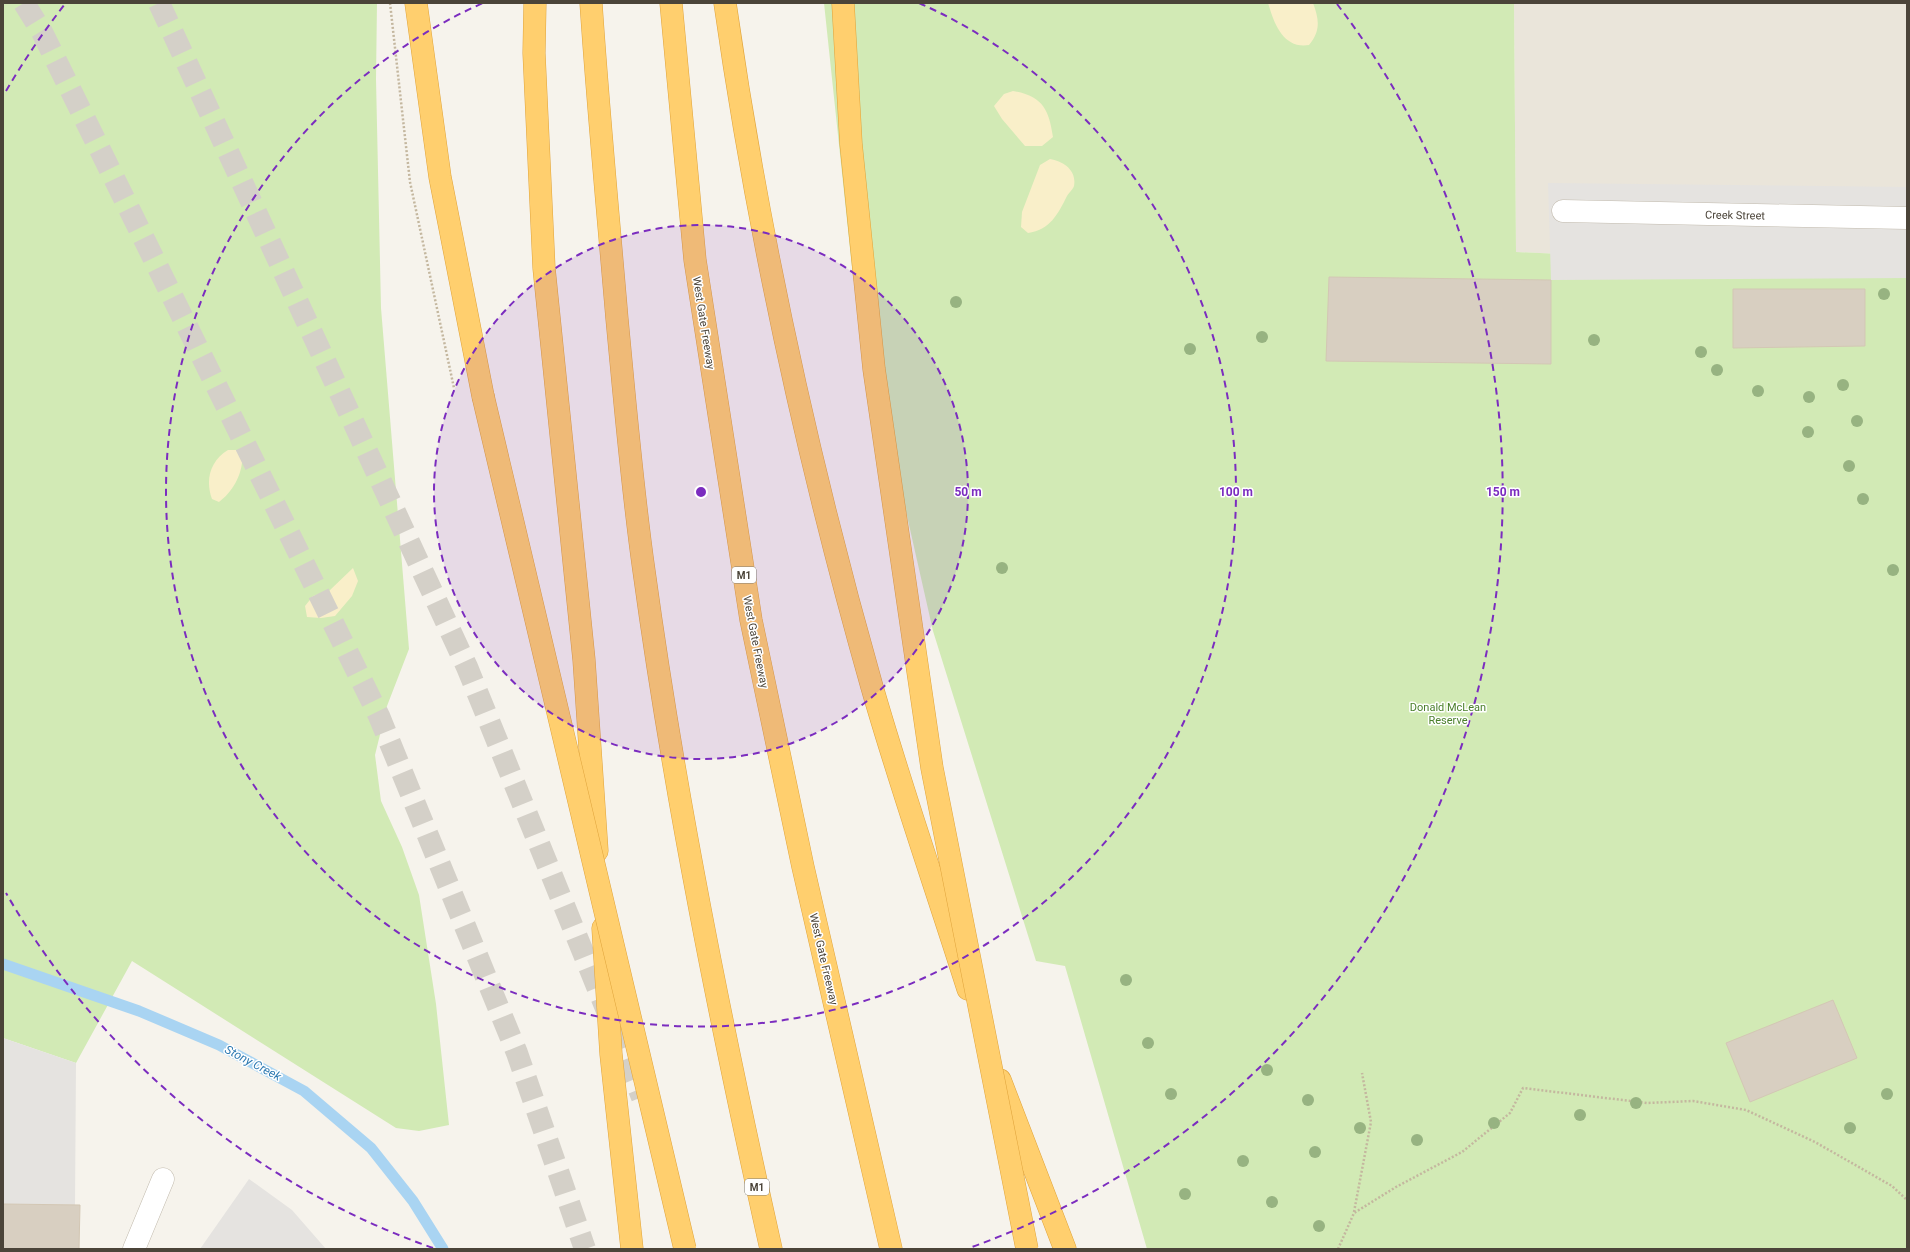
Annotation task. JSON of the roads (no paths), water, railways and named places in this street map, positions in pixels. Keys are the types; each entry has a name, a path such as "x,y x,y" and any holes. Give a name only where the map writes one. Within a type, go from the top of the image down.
{"highway":[{"path":"416,3 440,177 482,396 685,1249"},
{"path":"535,3 534,53 544,268 584,660 612,1054 632,1249"},
{"name":"M1","path":"590,3 598,111 628,434 644,571 684,824 743,1125 771,1249"},
{"name":"West Gate Freeway","path":"671,3 695,260 751,620 803,867 891,1249"},
{"path":"725,3 740,107 766,252 793,382 870,679 979,1024 1065,1249"},
{"path":"843,3 851,144 874,369 932,768 1027,1249"}],"street":[{"name":"Creek Street","path":"1563,211 1907,218"},
{"path":"134,1249 163,1179"}],"waterway":[{"name":"Stony Creek","path":"3,964 139,1011 219,1045 304,1091 371,1148 413,1201 443,1249"}],"tunnel":[{"path":"24,3 42,32 379,716 517,1053 585,1249"},
{"path":"159,3 467,667 642,1097"}],"park label":[{"name":"Donald McLean Reserve","path":"1448,713"}]}
